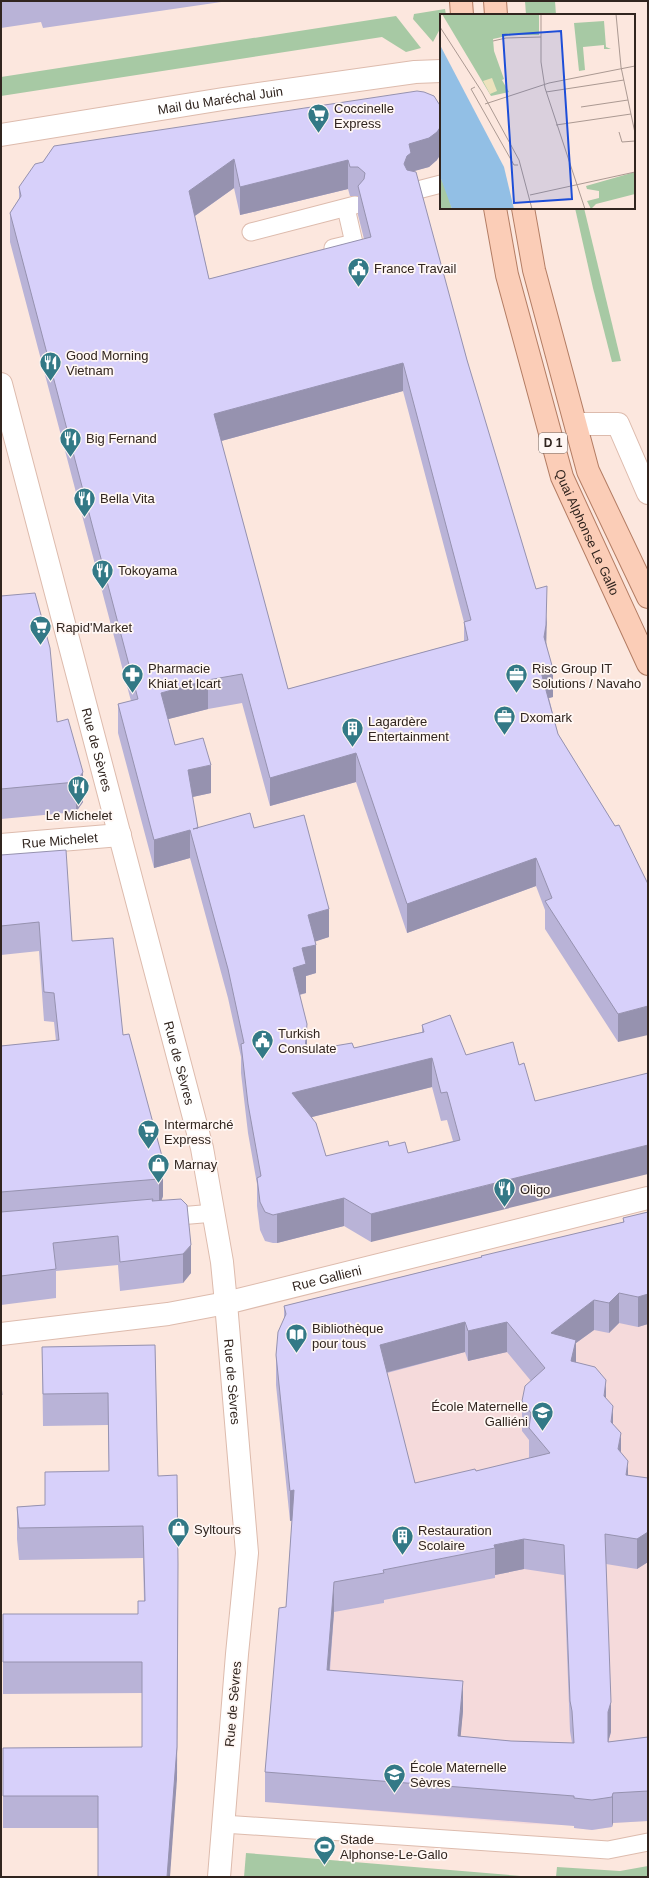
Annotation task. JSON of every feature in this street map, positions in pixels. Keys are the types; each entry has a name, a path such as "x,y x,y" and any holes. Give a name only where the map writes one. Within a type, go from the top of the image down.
{"main road":[{"path":"462,1 462,14"},
{"path":"495,1 496,14"},
{"name":"Quai Alphonse Le Gallo","path":"495,209 507,275 562,477 648,664"},
{"name":"Quai Alphonse Le Gallo","path":"522,209 534,270 588,471 648,597"}],"street":[{"name":"Mail du Maréchal Juin","path":"1,135 223,99 415,72 440,71"},
{"name":"Rue de Sèvres","path":"1,384 202,1148 214,1213 226,1303 247,1553 237,1654 219,1877"},
{"path":"576,424 618,424 648,493"},
{"name":"Rue Michelet","path":"1,845 120,835"},
{"name":"Rue Gallieni","path":"1,1334 173,1313 226,1303 648,1198"}],"lane":[{"path":"414,191 440,184"},
{"path":"251,232 350,207 354,243 323,251"},
{"path":"149,1219 214,1213"},
{"path":"223,1824 608,1850 648,1842"}],"shaded area":[{"path":"451,1295 643,1325 648,1324 648,1821 613,1823 612,1827 592,1830 574,1828 574,1825 529,1824 265,1802 279,1638 288,1612 366,1606 384,1603 383,1600 495,1578 414,1513 355,1403"}],"green space":[{"path":"525,1 555,1 556,14 526,14"},
{"path":"445,9 446,14 440,14 440,29 433,42 413,19 414,14"},
{"path":"396,16 421,48 406,52 382,37 1,96 1,77"},
{"path":"575,209 584,209 621,361 612,362"},
{"name":"Stade Alphonse-Le-Gallo","path":"246,1853 270,1855 533,1877 244,1877"},
{"path":"648,1866 648,1877 556,1877 557,1867 620,1871"}],"building":[{"path":"417,91 424,92 434,96 440,105 440,128 429,138 409,144 411,153 407,156 404,164 407,170 416,172 467,360 536,589 547,586 546,625 544,637 553,669 541,672 558,734 615,826 619,825 648,884 648,1006 618,1014 545,901 552,898 536,858 407,904 356,753 270,778 242,674 208,680 161,693 175,745 203,738 211,765 188,770 198,828 250,813 254,828 304,815 329,909 308,915 316,945 302,948 306,964 293,968 307,1024 305,1051 352,1043 354,1048 424,1032 422,1025 450,1015 466,1055 513,1042 519,1065 524,1063 535,1101 648,1073 648,1145 371,1214 344,1198 273,1215 265,1212 260,1202 257,1178 261,1176 248,1104 241,1044 244,1043 228,969 190,830 154,840 118,704 138,699 10,213 21,196 19,187 35,164 43,162 54,146","holes":["234,159 240,187 348,160 350,167 358,167 365,173 364,179 358,186 371,237 209,279 189,191","403,363 471,620 464,622 468,640 288,689 214,414","432,1058 441,1093 447,1092 460,1140 408,1153 405,1142 389,1146 388,1141 326,1156 316,1123 292,1093"]},
{"path":"35,593 50,648 57,722 68,719 83,772 76,782 1,789 1,596"},
{"path":"66,850 72,941 113,938 123,1035 129,1034 163,1160 163,1167 159,1179 1,1192 1,1046 59,1040 54,993 44,992 39,922 1,926 1,855"},
{"path":"153,1199 152,1201 181,1199 187,1205 191,1245 183,1254 120,1262 118,1236 53,1243 56,1269 1,1276 1,1212"},
{"path":"648,1212 648,1294 638,1297 619,1293 609,1303 594,1300 551,1333 576,1340 571,1361 595,1367 606,1380 604,1396 613,1406 611,1422 621,1433 618,1449 628,1461 626,1475 648,1478 648,1532 637,1539 605,1534 611,1702 608,1712 608,1742 648,1737 648,1791 613,1793 612,1797 592,1800 574,1798 574,1796 265,1772 279,1608 286,1607 294,1490 290,1491 276,1355 278,1332 286,1314 284,1306 482,1257 481,1256 624,1222 623,1218","holes":["465,1322 468,1331 507,1322 545,1368 525,1386 522,1401 531,1413 529,1428 550,1453 476,1471 475,1469 415,1483 380,1345","524,1539 564,1545 570,1701 574,1743 511,1741 458,1736 463,1681 327,1670 334,1582 384,1573 383,1570 495,1548 494,1545"]},
{"path":"155,1345 158,1476 177,1475 177,1747 167,1877 98,1877 98,1796 3,1796 3,1748 142,1747 142,1662 3,1662 3,1614 138,1614 138,1601 145,1601 143,1526 19,1528 17,1507 45,1505 45,1472 109,1471 108,1393 43,1394 42,1347"}],"place":[{"name":"Coccinelle Express","path":"319,134"},
{"name":"France Travail","path":"359,288"},
{"name":"Good Morning Vietnam","path":"50,382"},
{"name":"Big Fernand","path":"70,458"},
{"name":"Bella Vita","path":"85,518"},
{"name":"Tokoyama","path":"102,590"},
{"name":"Rapid'Market","path":"41,646"},
{"name":"Pharmacie Khiat et Icart","path":"132,694"},
{"name":"Risc Group IT Solutions / Navaho","path":"516,694"},
{"name":"Dxomark","path":"505,736"},
{"name":"Lagardère Entertainment","path":"353,748"},
{"name":"Le Michelet","path":"79,806"},
{"name":"Turkish Consulate","path":"263,1060"},
{"name":"Intermarché Express","path":"149,1150"},
{"name":"Marnay","path":"159,1184"},
{"name":"Oligo","path":"505,1208"},
{"name":"Bibliothèque pour tous","path":"297,1354"},
{"name":"École Maternelle Galliéni","path":"543,1432"},
{"name":"Syltours","path":"178,1548"},
{"name":"Restauration Scolaire","path":"403,1556"},
{"name":"École Maternelle Sèvres","path":"394,1794"},
{"name":"Stade Alphonse-Le-Gallo","path":"324,1866"}]}
